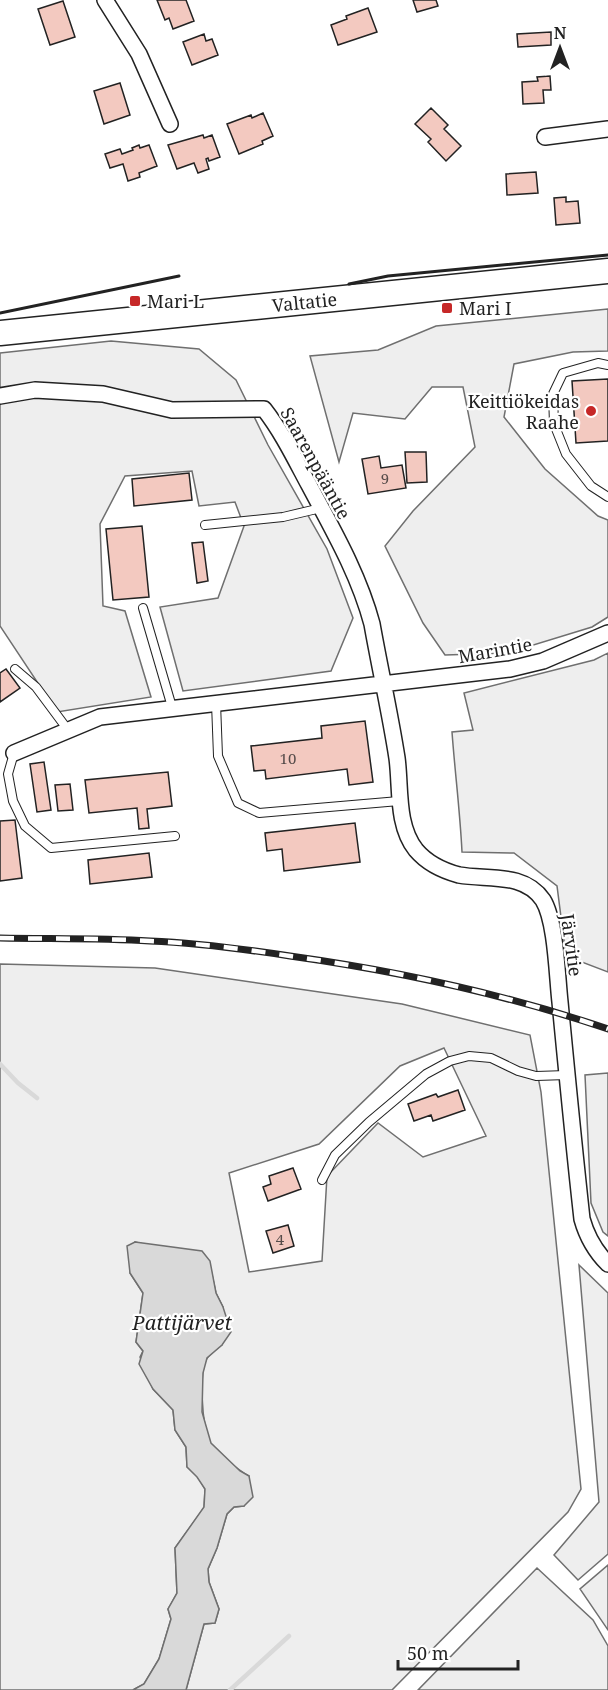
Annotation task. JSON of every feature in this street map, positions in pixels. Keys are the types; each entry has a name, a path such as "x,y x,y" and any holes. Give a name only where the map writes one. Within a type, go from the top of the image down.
{"highway":[{"name":"Valtatie","path":"0,333 608,272"}],"street":[{"path":"105,0 139,54 170,124"},
{"path":"545,137 608,129"},
{"name":"Saarenpääntie","path":"0,396 35,390 103,394 172,410 264,410 277,426 360,585 367,605 383,684"},
{"name":"Marintie","path":"14,753 100,717 510,669 543,661 608,633"},
{"name":"Järvitie","path":"383,684 397,760 399,801 408,834 416,850 442,869 458,874 517,881 536,891 544,901 549,914 582,1220 585,1233 595,1250 608,1264"}],"lane":[{"path":"608,365 598,363 563,373 553,394 554,424 566,454 591,486 608,497"},
{"path":"205,525 283,517 321,508"},
{"path":"143,608 172,707"},
{"path":"15,669 36,687 68,730"},
{"path":"216,702 218,756 238,803 259,813 399,801"},
{"path":"14,753 8,774 13,801 25,826 51,848 175,836"},
{"path":"322,1180 335,1155 369,1122 426,1074 450,1060 469,1056 491,1058 518,1071 536,1076 567,1075"}],"shaded area":[{"path":"608,309 608,351 573,352 514,364 504,417 545,469 598,516 608,520 608,617 592,627 507,653 445,655 423,623 385,546 413,511 475,447 463,387 432,387 405,419 353,413 339,462 310,356 378,350 436,326"},
{"path":"111,341 199,349 236,380 268,445 327,549 353,618 331,671 183,691 160,607 218,598 244,526 235,502 199,506 192,471 125,476 100,524 103,606 125,611 151,697 57,712 0,626 0,353"},
{"path":"608,653 608,972 566,956 557,886 514,853 462,852 452,732 473,730 464,693 594,660"},
{"path":"0,964 155,968 402,1004 530,1035 541,1092 581,1489 568,1512 392,1690 186,1690 204,1624 215,1623 219,1609 209,1582 208,1569 227,1514 234,1507 244,1506 249,1476 213,1447 207,1436 202,1399 203,1374 208,1357 222,1345 223,1307 216,1293 209,1261 135,1242 130,1273 143,1293 136,1342 143,1351 140,1357 153,1389 173,1410 175,1430 186,1447 187,1467 198,1477 205,1489 204,1508 175,1548 177,1593 168,1609 171,1619 159,1659 144,1684 133,1690 0,1690","holes":["444,1048 486,1136 423,1157 378,1123 327,1176 322,1261 249,1272 229,1173 319,1144 400,1066"]},
{"path":"608,1073 608,1236 603,1232 591,1203 585,1075"},
{"path":"579,1265 608,1293 608,1554 578,1580 554,1555 599,1502"},
{"path":"608,1565 608,1630 580,1589"},
{"path":"537,1568 593,1620 608,1646 608,1690 418,1690"}],"water":[{"name":"Pattijärvet","path":"135,1242 202,1251 210,1261 216,1293 231,1332 222,1345 207,1358 203,1373 202,1412 211,1443 240,1471 249,1476 253,1497 244,1506 234,1507 227,1514 208,1569 209,1582 219,1609 215,1623 204,1624 186,1690 133,1690 144,1684 159,1659 171,1619 168,1609 177,1593 175,1548 204,1507 205,1489 187,1467 186,1447 175,1430 173,1410 153,1389 139,1364 143,1351 136,1342 143,1293 130,1273 127,1246"}],"building":[{"path":"157,0 186,0 194,21 173,29 169,18 165,20"},
{"path":"413,0 436,0 438,6 417,12"},
{"path":"63,1 75,37 50,45 38,9"},
{"path":"368,8 377,32 338,45 331,25 347,19 346,16"},
{"path":"551,32 551,45 518,47 517,34"},
{"path":"204,34 206,41 212,39 218,55 192,65 183,42"},
{"path":"550,76 551,90 543,90 544,103 523,104 522,82 538,81 537,77"},
{"path":"120,83 130,115 104,124 94,91"},
{"path":"431,108 448,125 444,129 461,146 446,161 428,142 431,139 415,124"},
{"path":"263,113 273,136 262,141 263,144 239,154 227,124"},
{"path":"203,135 204,138 212,135 220,157 209,161 208,158 206,159 209,169 198,173 194,163 177,169 168,145"},
{"path":"139,145 140,148 149,145 157,166 139,173 140,177 128,181 123,164 110,168 105,154 120,149 122,154"},
{"path":"536,172 538,193 507,195 506,174"},
{"path":"566,197 566,202 578,201 580,223 556,225 554,198"},
{"name":"Keittiökeidas Raahe","path":"608,379 608,441 576,443 572,381"},
{"path":"405,452 426,452 427,482 407,483"},
{"path":"379,456 381,468 402,465 406,488 368,494 362,459"},
{"path":"189,473 192,500 134,506 132,479"},
{"path":"142,526 149,597 113,600 106,529"},
{"path":"203,542 208,581 197,583 192,543"},
{"path":"6,669 20,688 0,702 0,673"},
{"path":"365,721 373,782 349,785 347,769 266,779 265,770 254,771 251,746 322,738 321,726"},
{"path":"44,762 51,810 37,812 30,764"},
{"path":"168,772 172,806 147,809 149,828 139,829 137,808 89,813 85,780"},
{"path":"70,784 73,810 58,811 55,785"},
{"path":"15,820 22,878 0,881 0,821"},
{"path":"355,823 360,862 284,871 282,849 267,851 265,833"},
{"path":"149,853 152,877 90,884 88,860"},
{"path":"458,1090 465,1110 433,1121 431,1115 414,1121 408,1104 436,1094 438,1097"},
{"path":"293,1168 301,1189 268,1201 263,1187 271,1184 269,1176"},
{"path":"288,1225 294,1246 273,1253 266,1231"}],"waterway":[{"path":"0,1064 18,1083 37,1098"},
{"path":"230,1690 289,1636"}],"railway":[{"path":"0,938 112,939 185,943 330,962 411,976 491,994 608,1029"}],"wall":[{"path":"349,284 388,276 608,255"},
{"path":"0,313 179,276"}],"place":[{"name":"Mari L","path":"135,301"},
{"name":"Mari I","path":"447,308"},
{"name":"Keittiökeidas Raahe","path":"591,411"}]}
